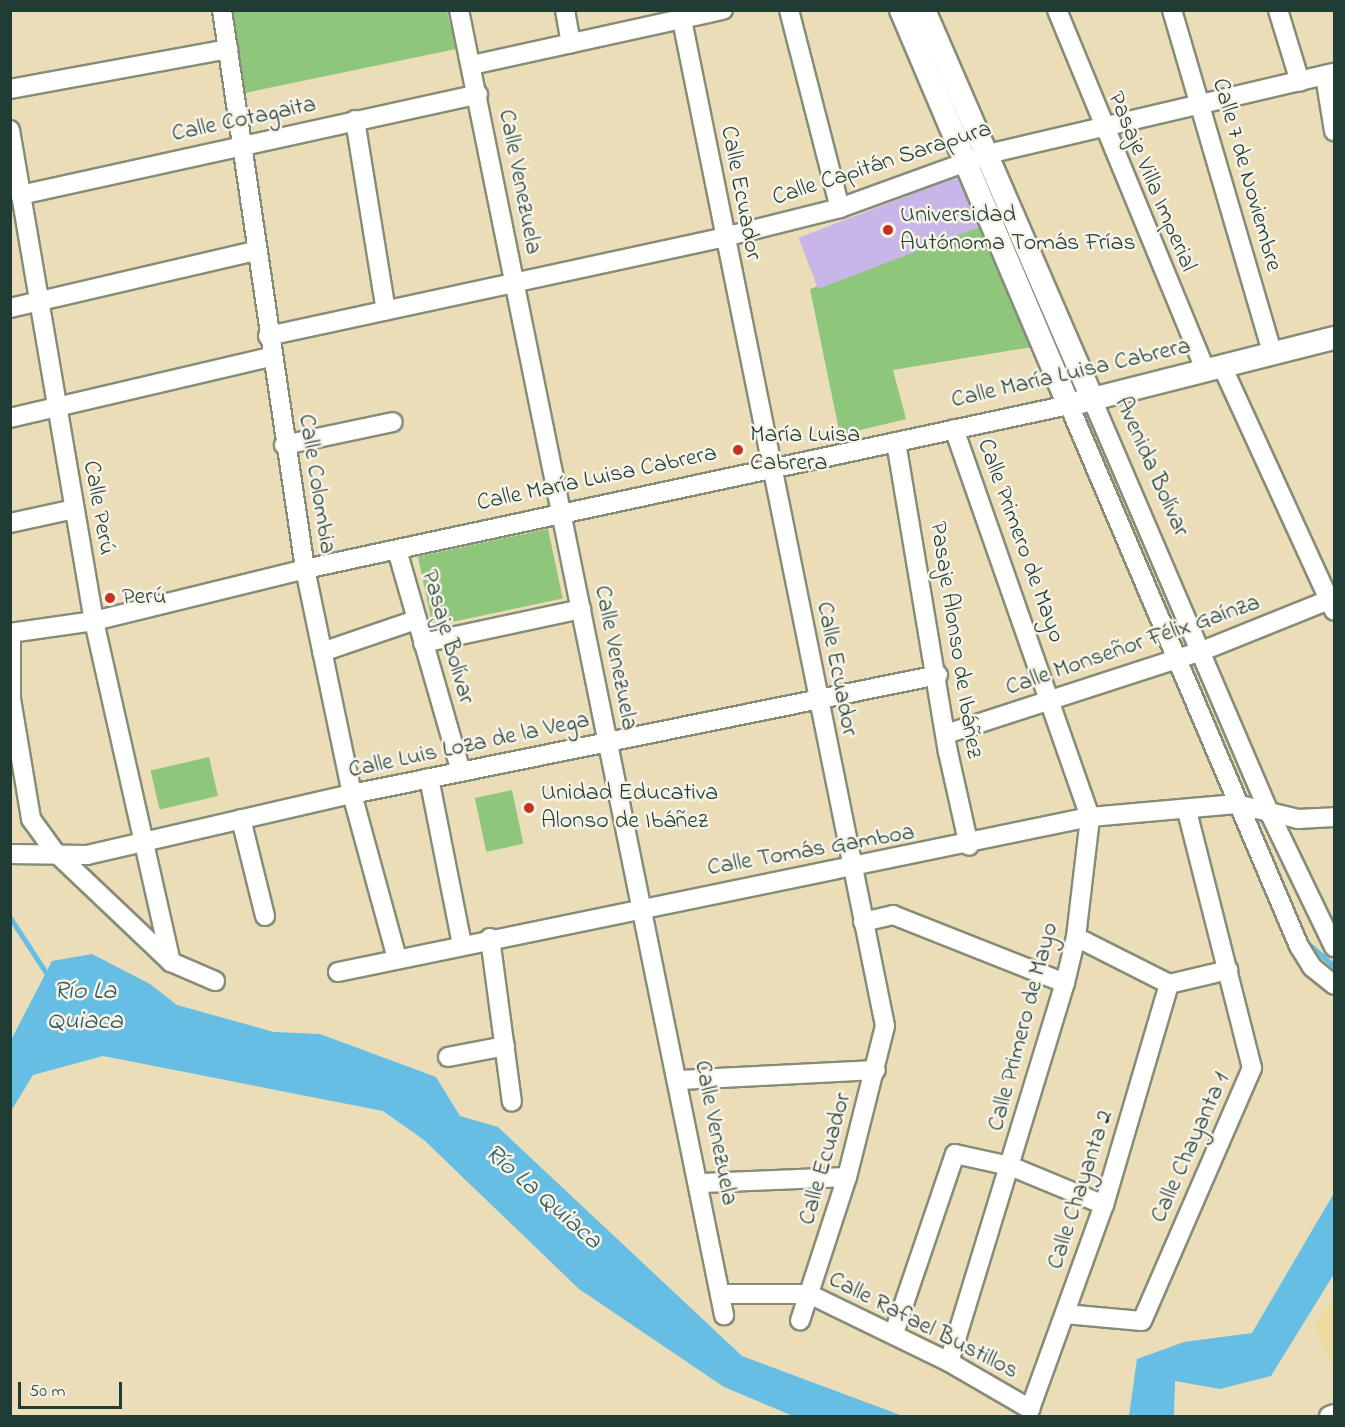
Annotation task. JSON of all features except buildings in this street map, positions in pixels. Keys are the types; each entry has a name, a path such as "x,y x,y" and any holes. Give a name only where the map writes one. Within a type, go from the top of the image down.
{"main road":[{"name":"Avenida Bolívar","path":"901,10 1069,405"},
{"name":"Avenida Bolívar","path":"924,10 1092,399"},
{"name":"Calle María Luisa Cabrera","path":"1069,405 1272,352 1335,338"}],"street":[{"name":"Calle Colombia","path":"222,10 255,251 305,569 352,794 397,958"},
{"name":"Calle Venezuela","path":"459,10 478,94 513,283 640,906 680,1080 724,1314"},
{"path":"565,10 572,43"},
{"path":"472,65 572,43 681,15 723,10"},
{"path":"789,10 840,208"},
{"name":"Pasaje Villa Imperial","path":"1057,10 1101,129 1214,368"},
{"name":"Calle 7 de Noviembre","path":"1172,10 1202,106 1272,352"},
{"path":"1278,10 1300,82"},
{"name":"Calle Ecuador","path":"681,15 817,699 885,1026 876,1070 847,1177 800,1322"},
{"path":"10,88 228,49"},
{"path":"1330,75 1335,131"},
{"name":"Calle Capitán Sarapura","path":"268,336 724,237 840,208 988,154 1330,75"},
{"name":"Calle Cotagaita","path":"18,204 242,144 478,94"},
{"path":"355,120 386,311"},
{"name":"Calle Perú","path":"10,130 18,204 94,621 171,962"},
{"path":"10,308 255,251"},
{"path":"10,418 271,357"},
{"path":"1214,368 1332,603"},
{"name":"Avenida Bolívar","path":"1092,399 1270,814 1335,947"},
{"name":"Avenida Bolívar","path":"1069,405 1236,804 1299,946 1312,967 1335,985"},
{"name":"Calle María Luisa Cabrera","path":"11,633 94,621 305,569 1069,405"},
{"path":"284,445 393,422"},
{"name":"Calle Primero de Mayo","path":"949,1362 1065,983 1076,937 1090,818 1053,702 954,429"},
{"name":"Pasaje Alonso de Ibáñez","path":"896,442 938,675 946,734 969,846"},
{"path":"10,523 74,510"},
{"name":"Pasaje Bolívar","path":"397,550 461,772"},
{"name":"Calle Monseñor Félix Gaínza","path":"946,734 1053,702 1332,603"},
{"path":"423,643 580,609"},
{"path":"322,652 416,620"},
{"path":"11,633 11,699 29,808 55,852 171,962 214,981"},
{"name":"Calle Luis Loza de la Vega","path":"10,854 55,852 87,855 352,794 938,675"},
{"path":"429,778 462,944"},
{"path":"1236,804 1270,814 1335,817"},
{"name":"Calle Tomás Gamboa","path":"338,972 640,906 853,870 1090,818 1187,811 1236,804"},
{"name":"Calle Chayanta 1","path":"1065,1314 1142,1321 1252,1068 1187,811"},
{"path":"241,819 265,916"},
{"path":"863,922 893,915 1065,983"},
{"path":"1076,937 1169,984 1228,970"},
{"path":"490,938 512,1102"},
{"name":"Calle Chayanta 2","path":"1030,1409 1104,1205 1169,984"},
{"path":"448,1057 505,1046"},
{"path":"680,1080 876,1070"},
{"path":"894,1334 955,1154 1010,1166 1104,1205"},
{"path":"700,1182 847,1177"},
{"name":"Calle Rafael Bustillos","path":"720,1294 809,1294 949,1362 1030,1409"},
{"path":"1329,1416 1335,1414"}],"green space":[{"path":"232,11 447,11 456,49 245,93"},
{"path":"979,227 1032,347 893,370 906,419 840,435 810,289"},
{"path":"548,529 563,598 433,626 418,557"},
{"path":"209,757 218,796 160,809 151,770"},
{"path":"512,790 523,844 486,852 475,798"}],"sand":[{"path":"1334,1295 1334,1369 1315,1326"}],"water":[{"name":"Río La Quiaca","path":"92,954 150,984 177,1005 274,1032 320,1034 436,1077 460,1116 498,1127 742,1356 903,1416 793,1416 724,1387 579,1289 424,1140 383,1111 103,1056 33,1075 11,1111 11,1040 52,961"},
{"path":"1334,1193 1334,1274 1271,1376 1220,1389 1175,1381 1174,1416 1129,1416 1137,1359 1184,1342 1252,1333"}],"waterway":[{"path":"10,917 48,975"},
{"path":"1310,945 1334,966"}],"place":[{"name":"Universidad Autónoma Tomás Frías","path":"888,230"},
{"name":"María Luisa Cabrera","path":"738,450"},
{"name":"Perú","path":"110,598"},
{"name":"Unidad Educativa Alonso de Ibáñez","path":"529,808"}]}
